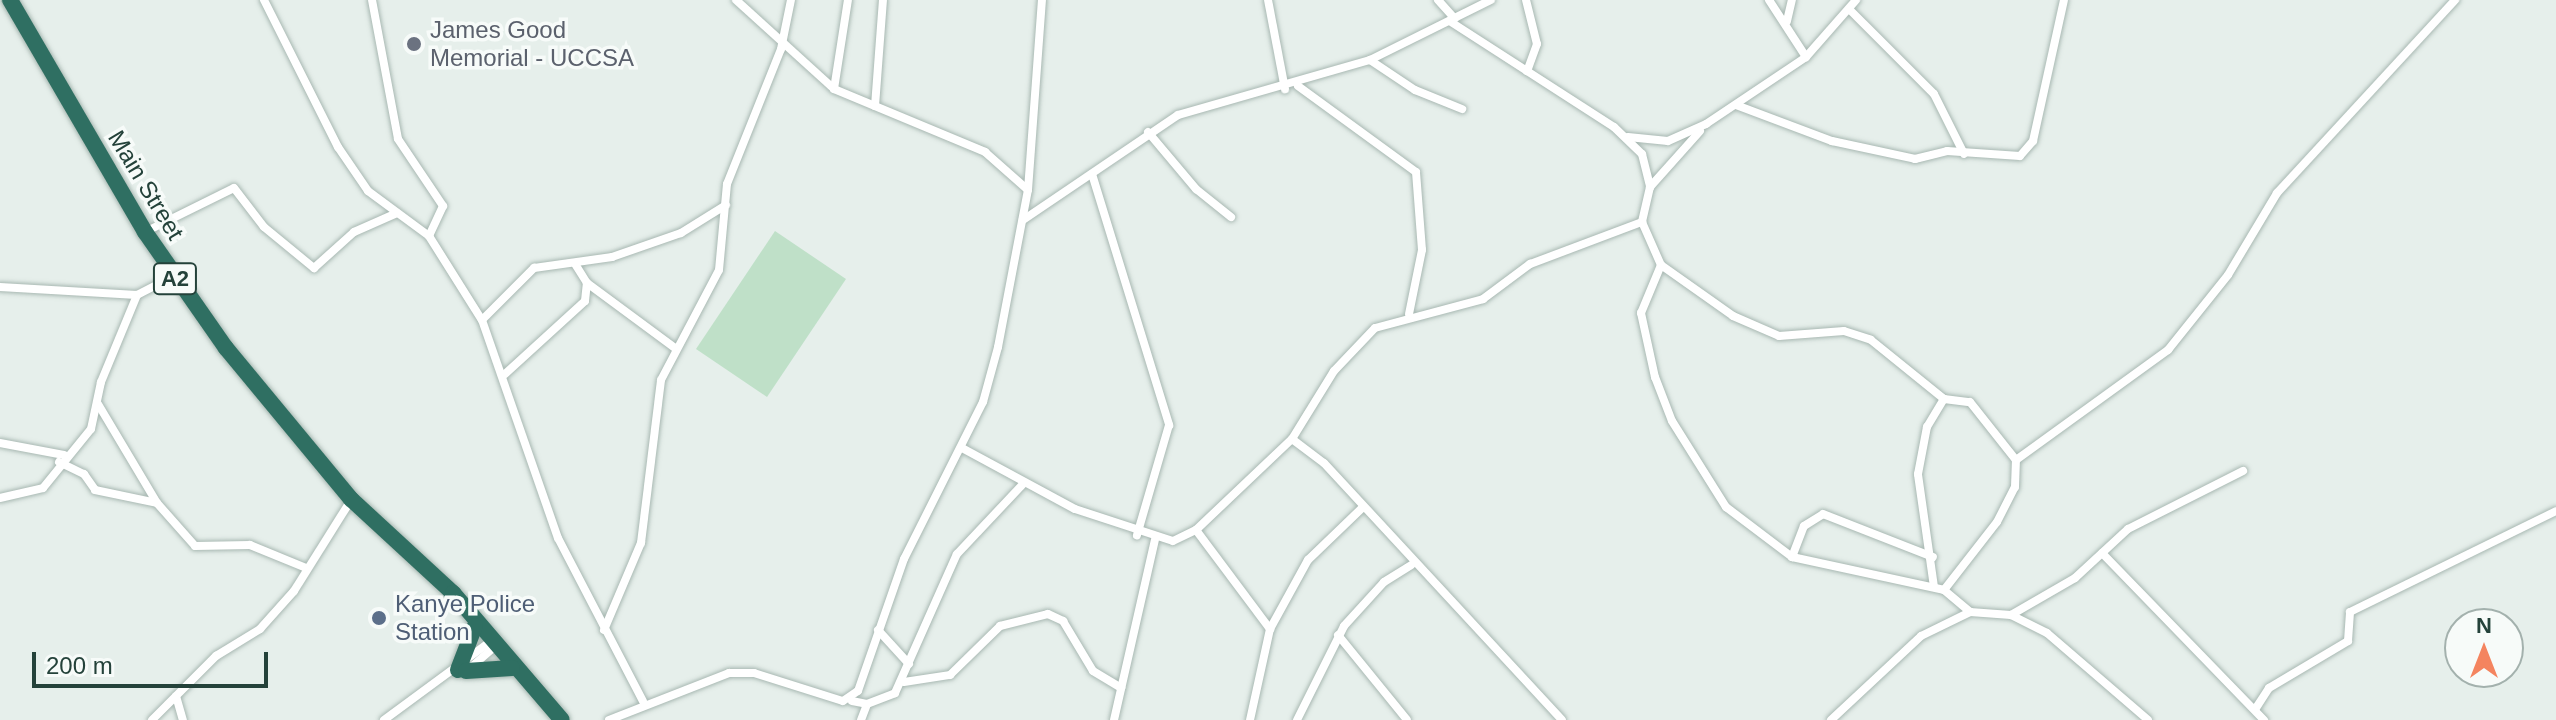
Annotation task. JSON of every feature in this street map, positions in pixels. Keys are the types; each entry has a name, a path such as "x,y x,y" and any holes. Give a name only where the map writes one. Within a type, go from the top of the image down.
{"highway":[{"name":"Main Street","path":"10,0 145,232 174,276 351,499 384,526 562,720"},
{"name":"Main Street","path":"384,526 562,720"},
{"path":"475,626 462,670 512,668"}],"street":[{"path":"264,0 308,99 368,191 429,236 482,320 505,374 553,524 604,630 643,701"},
{"path":"372,0 401,146 443,206 429,236"},
{"path":"736,0 781,49 834,89 993,156 1028,190"},
{"path":"604,630 641,543 658,393 675,348 719,270 735,154 781,49 791,0"},
{"path":"834,89 848,0"},
{"path":"875,106 883,0"},
{"path":"852,701 904,559 962,448 998,347 1028,190 1042,0"},
{"path":"1268,0 1285,89"},
{"path":"1438,0 1453,20 1627,137 1644,159 1650,187 1642,222 1661,265 1733,316 1779,336 1844,331 1871,340 1944,399 1970,402 2016,460 2015,487 1997,522 1944,590"},
{"path":"1023,220 1148,132 1178,115 1298,86 1370,60 1491,0"},
{"path":"1526,0 1537,44 1527,71"},
{"path":"1769,0 1787,21 1806,57"},
{"path":"1787,21 1792,0"},
{"path":"1627,137 1668,141 1706,124 1806,57 1856,0"},
{"path":"1736,105 1845,145 1915,159 2028,152 2064,0"},
{"path":"2016,460 2168,350 2228,275 2277,193 2455,0"},
{"path":"1849,9 1934,94 1964,154"},
{"path":"1370,60 1415,90 1462,109"},
{"path":"1298,86 1411,166 1420,181 1422,250 1409,314"},
{"path":"1650,187 1706,124"},
{"path":"1148,132 1196,189 1231,217"},
{"path":"1092,174 1169,425 1137,535"},
{"path":"145,232 234,188 264,227 314,268 354,232 397,213"},
{"path":"482,320 527,272 575,264 681,233 726,205"},
{"path":"962,448 985,455 1023,484 1137,535 1155,540 1196,530 1292,439 1352,347 1409,314 1483,299 1530,264 1642,222"},
{"path":"575,264 587,283 675,348"},
{"path":"1661,265 1641,313 1660,395 1726,507 1792,557 1944,590 1970,612"},
{"path":"0,287 137,295 174,276"},
{"path":"505,374 585,301 587,283"},
{"path":"0,498 43,488 62,458 91,429 137,295"},
{"path":"1934,587 1933,557 1918,474 1927,427 1944,399"},
{"path":"98,404 157,503 195,546 250,545 306,568"},
{"path":"1292,439 1362,508 1411,565 1562,720"},
{"path":"0,443 62,458 95,490 157,503"},
{"path":"2011,615 2075,578 2128,529 2243,471"},
{"path":"904,682 957,554 1023,484"},
{"path":"152,720 216,656 260,629 306,568 351,499"},
{"path":"1250,720 1270,629 1308,560 1362,508"},
{"path":"2256,708 2269,688 2348,641 2355,608 2556,511"},
{"path":"1792,557 1804,526 1823,514 1933,557"},
{"path":"1196,530 1270,629"},
{"path":"1114,720 1155,540"},
{"path":"2102,553 2208,669 2256,708 2264,720"},
{"path":"1297,720 1338,635 1384,582 1411,565"},
{"path":"1831,720 1921,636 1970,612 2011,615 2067,646 2148,720"},
{"path":"861,720 867,704 904,682 950,675 1000,626 1048,614 1063,621 1093,671 1121,688"},
{"path":"878,630 909,664"},
{"path":"1338,635 1407,720"},
{"path":"384,720 441,685 494,643"},
{"path":"609,720 643,701 742,672 867,704"},
{"path":"176,696 183,720"}],"green space":[{"path":"775,231 846,279 767,397 696,349"}],"place":[{"name":"James Good Memorial - UCCSA","path":"414,44"},
{"name":"Kanye Police Station","path":"379,618"}]}
